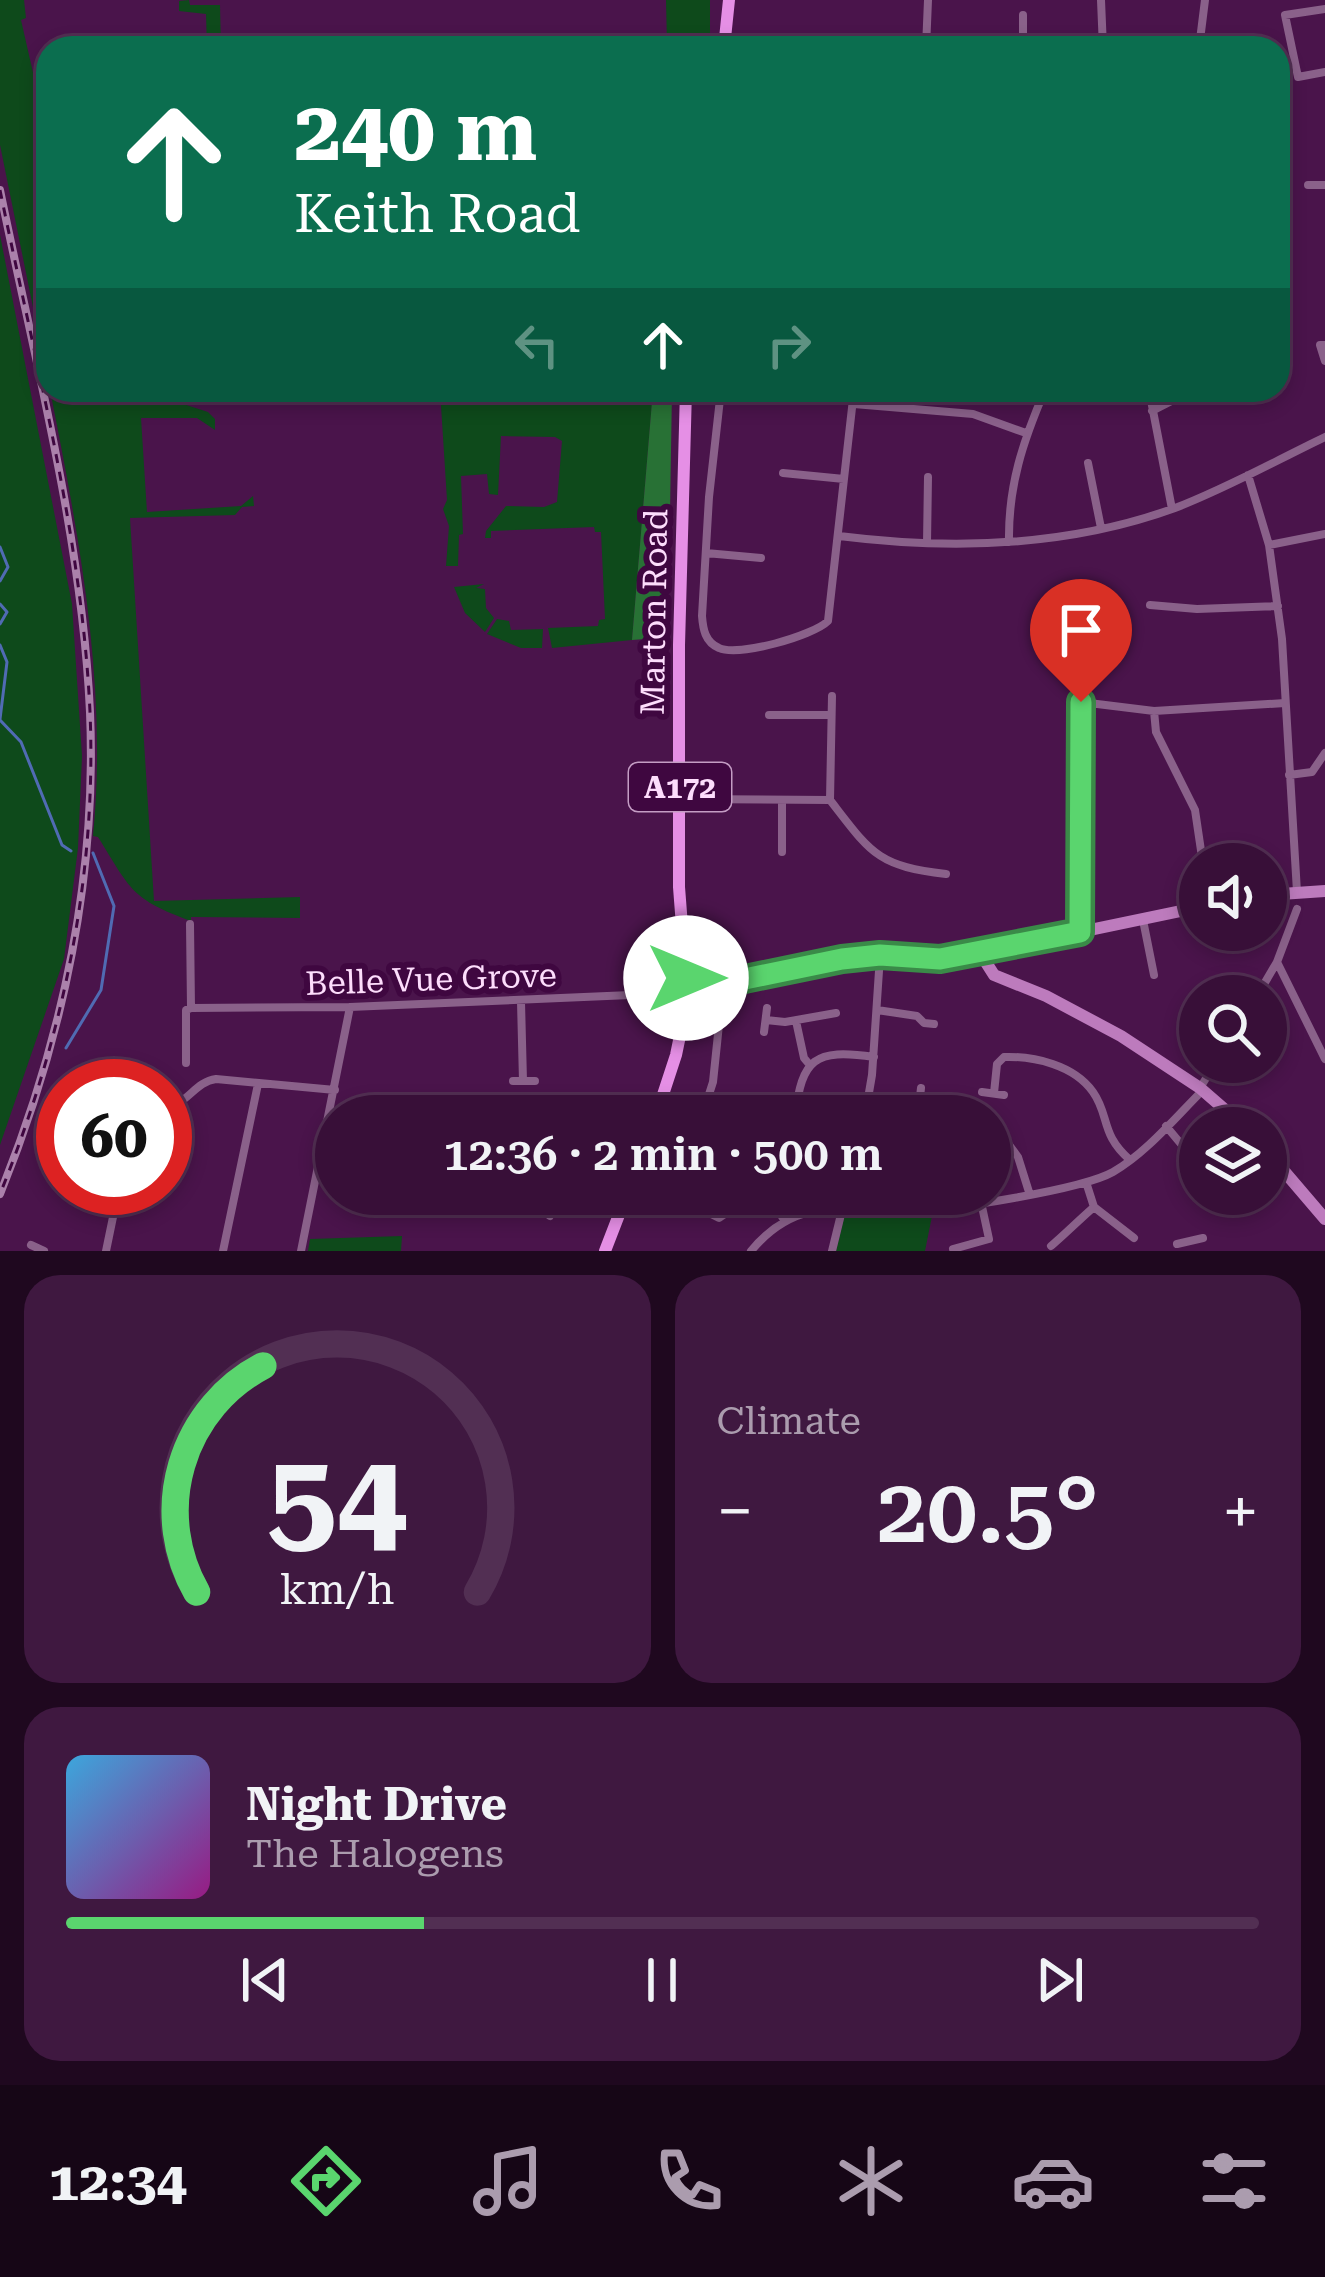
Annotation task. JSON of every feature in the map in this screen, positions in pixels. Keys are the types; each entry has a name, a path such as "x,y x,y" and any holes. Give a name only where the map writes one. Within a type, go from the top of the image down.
{"main road":[{"path":"725,36 729,0"},
{"name":"Marton Road","path":"686,402 679,900 686,978"},
{"path":"663,1095 676,1055 682,998 677,985 686,978 697,981 701,988 698,999 682,998"},
{"path":"604,1251 619,1215"}],"street":[{"path":"926,36 928,0"},
{"path":"1101,0 1102,36"},
{"path":"1200,36 1204,0"},
{"path":"1325,9 1286,15 1298,77 1325,72"},
{"path":"1023,15 1023,36"},
{"path":"1308,185 1325,185"},
{"path":"1325,344 1320,345 1325,362"},
{"path":"720,402 702,616 703,631 722,650 819,630 832,611 854,404 974,414 1026,434"},
{"path":"1009,542 1011,487 1040,402"},
{"path":"1151,402 1172,509"},
{"path":"1152,411 1169,402"},
{"path":"839,536 927,543 1009,542 1101,528 1172,509 1325,437"},
{"path":"1088,463 1101,528"},
{"path":"783,473 844,478"},
{"path":"1248,475 1269,545 1278,605 1297,892"},
{"path":"927,543 928,477"},
{"path":"1269,545 1325,534"},
{"path":"706,554 760,558"},
{"path":"1150,604 1233,610 1278,605"},
{"path":"832,696 830,800 881,860 904,869 946,874"},
{"path":"1080,932 1081,702 1154,711 1286,703"},
{"path":"1154,711 1156,732 1195,810 1200,843"},
{"path":"769,715 830,715"},
{"path":"1289,775 1312,772 1325,753"},
{"path":"680,799 830,800"},
{"path":"782,800 782,852"},
{"path":"1287,893 1325,891"},
{"path":"1269,975 1297,909"},
{"path":"701,988 880,955 940,959 980,953 1179,911"},
{"path":"1143,918 1154,975"},
{"path":"186,1059 190,924"},
{"path":"980,953 994,975 1092,1019 1222,1107"},
{"path":"870,1095 880,955"},
{"path":"1277,962 1325,1059"},
{"name":"Belle Vue Grove","path":"189,1009 682,998"},
{"path":"521,1001 518,1081 536,1081"},
{"path":"917,1016 921,1002"},
{"path":"819,1004 821,1016"},
{"path":"334,1095 350,1007"},
{"path":"764,1032 767,1008"},
{"path":"877,1010 917,1016 934,1024"},
{"path":"766,1020 836,1013"},
{"path":"708,1095 720,1015"},
{"path":"796,1020 809,1064"},
{"path":"718,1038 733,1040"},
{"path":"798,1095 800,1078 809,1064 847,1053 874,1057"},
{"path":"982,1092 999,1094 997,1064 1004,1057 1044,1059 1090,1087 1105,1130 1130,1160"},
{"path":"192,1094 208,1080 335,1090"},
{"path":"1011,1196 1086,1182 1113,1172 1166,1126 1205,1083"},
{"path":"223,1251 258,1084"},
{"path":"920,1095 921,1088"},
{"path":"1166,1126 1179,1142"},
{"path":"1011,1148 1029,1192"},
{"path":"1287,1175 1325,1219"},
{"path":"1086,1182 1094,1207 1134,1238"},
{"path":"301,1251 315,1185"},
{"path":"712,1196 744,1199 718,1218 705,1211 712,1196"},
{"path":"1051,1246 1094,1207"},
{"path":"106,1251 114,1215"},
{"path":"781,1215 784,1220"},
{"path":"751,1251 784,1220 796,1215"},
{"path":"832,1251 841,1215"},
{"path":"953,1249 989,1239 984,1215"},
{"path":"1177,1244 1191,1246 1203,1238"},
{"path":"32,1245 48,1248"}],"green space":[{"path":"0,0 24,0 26,18 21,20 36,86 36,322 0,145"},
{"path":"666,0 710,0 710,36 667,36"},
{"path":"179,1 220,5 221,36 207,36 206,14 179,11"},
{"path":"0,235 72,604 82,756 78,848 64,959 0,1145"},
{"path":"52,402 177,402 208,412 215,419 215,430 197,418 141,418 147,512 241,506 253,496 254,506 242,507 235,515 130,518 154,901 300,897 300,918 191,917 191,921 134,891 93,836 97,724 80,556"},
{"path":"441,402 652,402 632,640 552,648 548,628 598,626 605,619 601,532 594,527 491,531 491,538 485,538 506,506 544,507 557,502 562,441 501,436 498,495 489,494 487,474 461,476 463,534 459,535 458,566 446,566 449,526 443,509 447,500"},
{"path":"652,402 672,402 661,631 658,638 632,640"},
{"path":"484,584 476,588 485,589 486,608 494,618 485,632 465,613 454,587"},
{"path":"497,619 509,621 511,630 543,629 542,648 521,648 487,634"},
{"path":"845,1215 932,1216 925,1251 836,1251"},
{"path":"402,1236 401,1251 308,1251 310,1239"}],"waterway":[{"path":"0,547 8,567 0,581"},
{"path":"0,604 7,612 0,624"},
{"path":"0,645 7,662 0,719"},
{"path":"0,720 21,742 62,845 71,851"},
{"path":"66,1048 101,990 114,906 93,853"}],"railway":[{"path":"0,190 36,360"},
{"path":"0,1194 58,1018 88,836 91,774 85,646 45,402"}],"route":[{"path":"686,978 697,981 701,988 842,959 880,955 940,959 1080,932 1081,702"}]}
